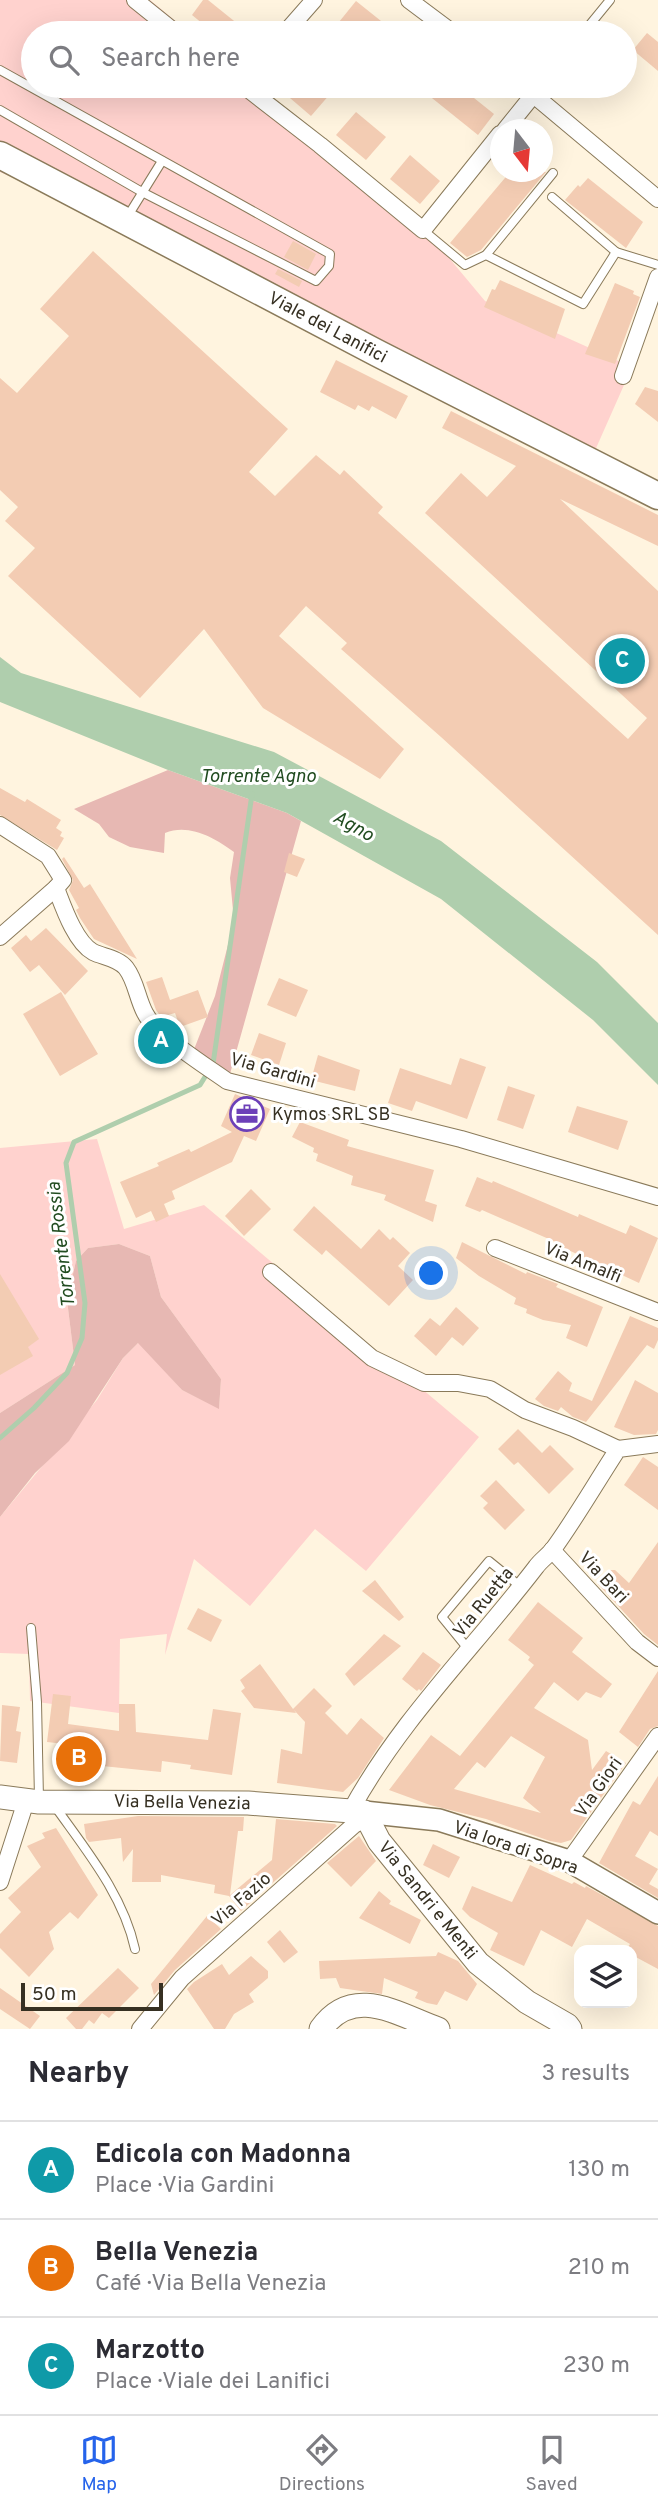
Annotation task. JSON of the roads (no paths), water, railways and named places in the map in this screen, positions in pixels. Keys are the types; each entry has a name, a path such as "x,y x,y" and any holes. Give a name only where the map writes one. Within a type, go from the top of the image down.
{"main road":[{"name":"Viale dei Lanifici","path":"0,155 658,496"},
{"name":"Via Bella Venezia","path":"0,1797 39,1802 248,1802 361,1813"},
{"name":"Via Sandri e Menti","path":"361,1813 379,1841 478,1963 527,2002 570,2029"},
{"path":"321,2029 328,2020 349,2005 375,2005 438,2029"}],"street":[{"path":"135,0 161,21"},
{"path":"296,21 314,0"},
{"path":"409,0 437,21"},
{"path":"259,98 423,230 490,146"},
{"path":"513,119 527,98"},
{"path":"543,98 658,199"},
{"path":"623,376 658,277"},
{"name":"Via Gardini","path":"0,825 48,856 63,880 56,888 72,927 90,951 120,962 126,968 145,1014 154,1025 195,1059 227,1080 461,1139 658,1197"},
{"path":"0,937 56,888"},
{"name":"Via Amalfi","path":"495,1248 658,1312"},
{"path":"271,1272 372,1358 424,1382 458,1383 490,1389 525,1410 618,1449 658,1444"},
{"name":"Via Ruetta","path":"361,1813 383,1757 424,1703 552,1550 618,1449"},
{"name":"Via Bari","path":"552,1550 637,1642 658,1658"},
{"name":"Via Giori","path":"569,1861 658,1736"},
{"path":"0,1882 39,1802"},
{"name":"Via lora di Sopra","path":"361,1813 439,1820 569,1861 658,1913"},
{"name":"Via Fazio","path":"147,2025 182,1978 354,1825 361,1813"}],"lane":[{"path":"593,21 610,0"},
{"path":"0,70 21,82"},
{"path":"0,110 142,192 316,281 329,266 330,254 49,98"},
{"path":"125,221 162,162"},
{"path":"423,230 465,265 486,255 545,182"},
{"path":"552,197 616,252 658,265"},
{"path":"486,255 583,304 616,252"},
{"path":"470,1650 442,1617 489,1561 521,1587"},
{"path":"31,1629 37,1702 39,1802 113,1890 135,1949"}],"water":[{"name":"Torrente Agno","path":"0,657 21,673 274,752 441,841 597,962 658,1023 658,1085 593,1020 441,899 287,813 168,770 0,702"}],"waterway":[{"name":"Torrente Rossia","path":"0,1438 34,1408 67,1373 82,1338 85,1303 66,1163 74,1142 200,1085 213,1064 252,794"}],"place":[{"name":"Marzotto","path":"622,661"},
{"name":"Edicola con Madonna","path":"161,1041"},
{"name":"Kymos SRL SB","path":"247,1114"},
{"name":"Bella Venezia","path":"79,1759"}],"water label":[{"name":"Agno","path":"354,825"}]}
